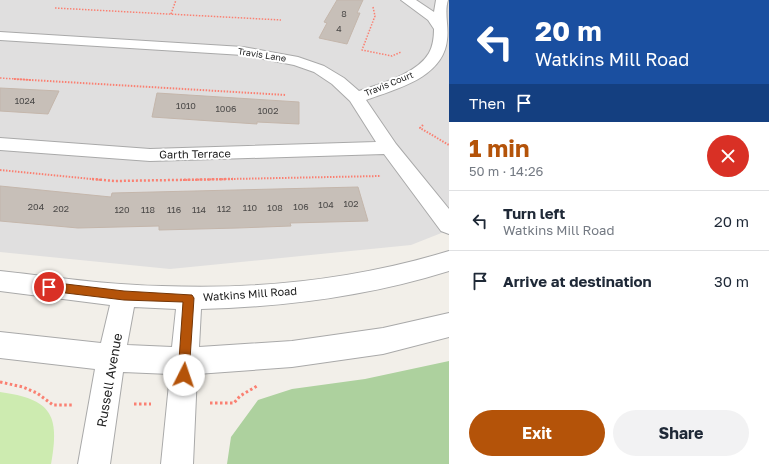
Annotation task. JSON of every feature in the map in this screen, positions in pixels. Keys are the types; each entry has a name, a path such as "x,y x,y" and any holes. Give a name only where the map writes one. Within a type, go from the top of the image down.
{"street":[{"path":"407,0 433,17 440,28"},
{"name":"Travis Court","path":"356,98 410,77 425,68 434,59 438,51 442,0"},
{"name":"Travis Lane","path":"0,36 211,48 274,56 298,61 319,69 338,81 356,98 389,148 449,225"},
{"name":"Garth Terrace","path":"0,144 150,155 389,148"},
{"name":"Watkins Mill Road","path":"0,281 124,296 189,298 238,297 313,290 375,280 431,267 449,261"},
{"name":"Russell Avenue","path":"94,464 124,296"},
{"path":"177,464 189,298"},
{"path":"0,345 112,358 184,360 292,354 383,341 449,325"}],"path":[{"path":"171,14 176,0"},
{"path":"373,7 375,16 362,50 392,56 401,52"},
{"path":"55,8 281,20"},
{"path":"0,78 286,95"},
{"path":"423,125 420,128 449,145"},
{"path":"0,170 115,181 353,177"},
{"path":"0,382 23,387 37,393 53,405 234,403"}],"shaded area":[{"path":"0,0 449,0 449,230 411,245 170,269 0,252"}],"green space":[{"path":"449,361 449,464 227,464 231,437 258,400 292,389 365,379"},
{"path":"0,392 31,399 41,405 48,412 52,421 54,433 51,464 0,464"}],"building":[{"path":"337,0 363,0 357,13 360,13 347,44 319,38 327,23 324,22"},
{"path":"0,88 59,91 48,114 0,111"},
{"path":"157,93 299,102 299,124 257,122 257,124 152,117"},
{"path":"0,186 111,197 112,193 358,187 368,221 290,223 291,226 159,230 159,226 78,228 0,221"}],"route":[{"path":"49,287 124,296 189,298 184,375"}]}
